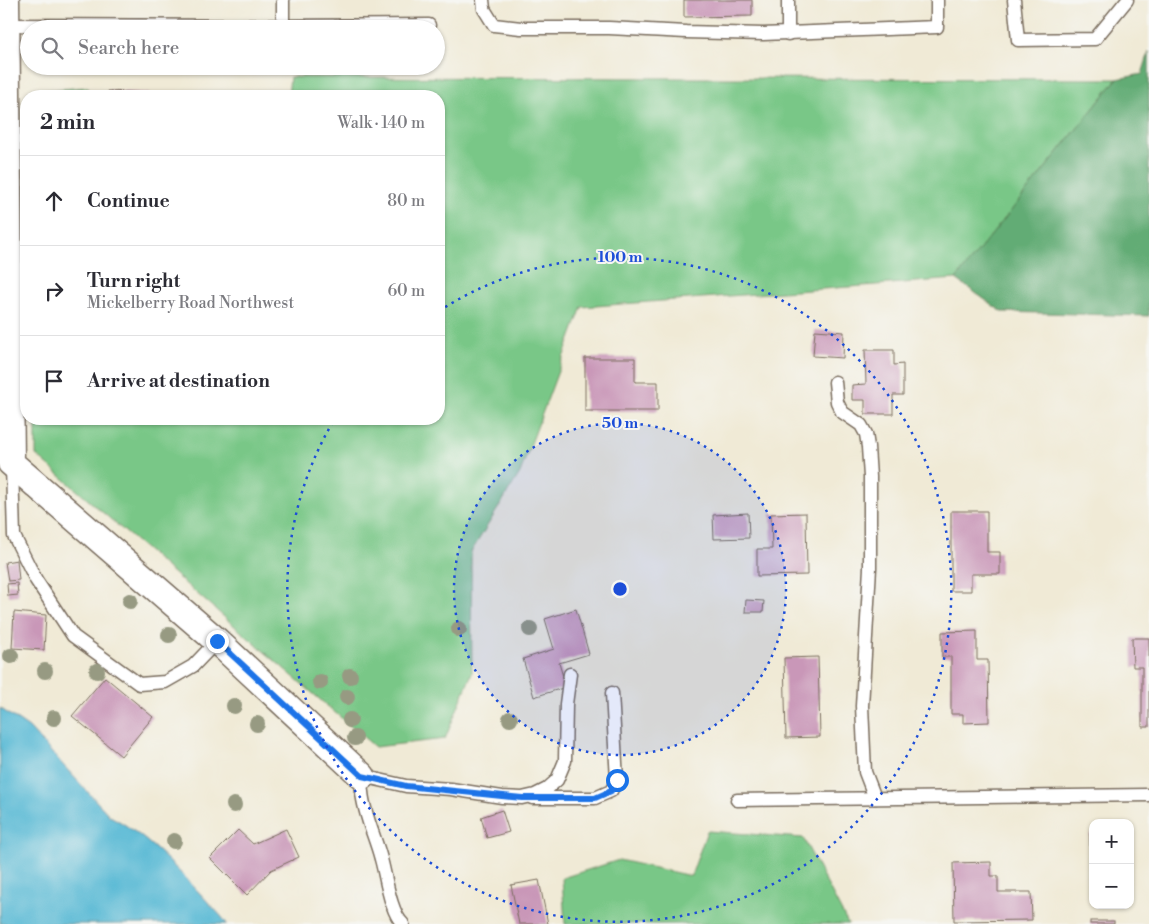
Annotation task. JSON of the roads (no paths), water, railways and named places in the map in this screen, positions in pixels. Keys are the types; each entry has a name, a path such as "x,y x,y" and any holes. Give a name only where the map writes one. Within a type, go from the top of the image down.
{"street":[{"path":"4,7 5,326 11,463 217,641 362,776"}],"lane":[{"path":"283,0 283,20"},
{"path":"484,0 484,9 494,25 521,28 609,28 788,34 937,27 937,0"},
{"path":"788,0 788,34"},
{"path":"1014,0 1018,40 1095,39 1127,0"},
{"path":"4,7 195,20"},
{"path":"835,382 837,402 842,412 861,425 866,434 868,447 870,568 864,669 863,738 865,772 874,798"},
{"path":"11,463 14,536 36,580 73,636 139,684 165,682 193,666 217,641"},
{"path":"522,798 535,795 547,789 557,780 562,770 566,750 566,704 570,674"},
{"path":"402,924 392,903 381,858 366,812 362,791 362,776 406,786 522,798 595,798 611,791 617,780 612,693"},
{"path":"737,800 1149,795"}],"water":[{"path":"0,708 29,728 110,816 155,848 183,875 227,924 0,924"}]}
